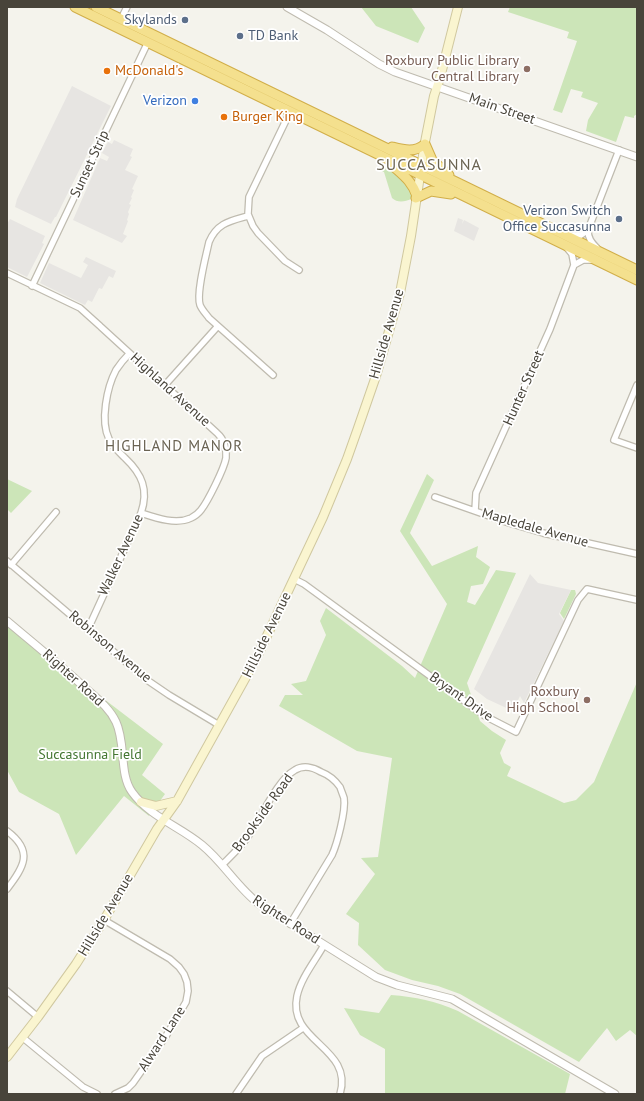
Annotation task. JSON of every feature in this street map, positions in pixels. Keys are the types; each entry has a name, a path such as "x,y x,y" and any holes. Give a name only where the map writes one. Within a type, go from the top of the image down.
{"highway":[{"path":"75,7 382,156 465,187 563,234 637,280"},
{"path":"96,7 380,145 468,199 565,246 599,256 637,270"},
{"path":"380,145 410,150 419,148 424,144 432,160 465,187"},
{"path":"382,156 408,178 417,197 428,191 434,190 468,199"}],"main road":[{"name":"Hillside Avenue","path":"7,1057 76,964 104,920 157,829 176,801 256,659 323,517 347,458 376,376 391,325 406,267 424,144 434,96 438,86 458,7"},
{"path":"141,802 156,806 176,801"}],"street":[{"path":"121,19 127,7"},
{"name":"Main Street","path":"287,7 327,30 379,64 399,74 438,86 637,157"},
{"name":"Sunset Strip","path":"32,286 148,42"},
{"path":"290,112 249,197 248,216 258,233 285,261 299,270"},
{"path":"565,246 572,254 574,265 583,260 599,256 588,236 588,230 619,150"},
{"path":"248,216 224,223 212,235 209,242 200,289 199,304 202,310 218,326 273,375"},
{"path":"563,234 580,235 588,230"},
{"name":"Hunter Street","path":"475,511 476,493 550,329 574,265"},
{"name":"Highland Avenue","path":"7,273 80,308 221,436 225,446 226,458 204,506 196,516 184,521 173,521 141,513"},
{"path":"165,385 218,326"},
{"name":"Walker Avenue","path":"88,629 143,507 144,493 141,477 135,468 114,447 109,439 105,424 108,392 112,377 122,361 129,354"},
{"path":"637,385 614,440 637,448"},
{"name":"Mapledale Avenue","path":"435,497 542,533 637,554"},
{"path":"9,563 56,512"},
{"name":"Robinson Avenue","path":"9,563 147,680 219,725"},
{"name":"Bryant Drive","path":"294,579 304,584 485,716 516,732 578,600 587,589 637,600"},
{"name":"Righter Road","path":"7,621 76,679 103,704 111,714 117,724 127,781 131,791 152,812 202,844 258,904 376,977 452,1000 616,1094"},
{"name":"Brookside Road","path":"222,864 238,850 250,835 289,774 296,769 306,767 317,769 336,781 344,799 344,810 336,847 290,924"},
{"path":"7,831 20,843 24,853 22,867 18,875 7,889"},
{"name":"Alward Lane","path":"104,920 170,959 184,974 188,991 186,1002 133,1083 121,1092 115,1094"},
{"path":"324,945 303,981 297,997 297,1012 299,1021 303,1028 333,1058 339,1067 342,1086 340,1094"},
{"path":"7,991 38,1017"},
{"path":"236,1094 262,1056 303,1028"},
{"path":"22,1038 83,1087 97,1094"}],"green space":[{"path":"361,7 411,7 425,28 418,43 376,26"},
{"path":"510,7 637,7 637,114 634,118 625,116 616,142 586,131 588,120 598,103 581,97 583,92 571,89 562,113 553,110 577,41 567,38 569,32 508,12"},
{"path":"384,166 403,179 410,188 411,199 401,202 392,198 384,172 381,171 381,167"},
{"path":"427,474 434,480 410,533 432,566 478,546 476,557 490,567 483,584 471,586 467,602 475,605 496,570 516,573 467,683 480,721 506,740 500,753 504,763 511,767 507,776 564,803 576,800 594,782 637,682 637,1036 630,1030 616,1041 607,1028 579,1062 460,994 438,986 412,980 385,970 358,945 359,923 346,914 375,874 361,858 378,857 392,758 357,751 279,706 285,695 303,695 291,684 306,681 326,635 320,621 326,608 402,666 415,678 447,604 400,531"},
{"path":"7,479 32,491 11,513 7,509"},
{"path":"571,590 575,590 576,594 564,619 560,613"},
{"name":"Succasunna Field","path":"7,625 163,744 142,775 165,794 149,816 124,796 76,855 59,814 19,792 7,770"},
{"path":"391,995 425,1000 458,1011 570,1074 565,1094 385,1094 385,1049 360,1035 344,1008 379,1013"}],"shaded area":[{"path":"72,86 111,106 56,217 51,224 15,207 17,199"},
{"path":"114,140 133,149 130,156 132,157 125,170 138,176 132,189 134,190 129,204 131,205 128,212 128,221 123,234 127,236 122,243 73,220 100,158 107,161 109,157 102,153 108,142 112,144"},
{"path":"458,218 463,220 462,224 464,220 479,228 474,241 454,231"},
{"path":"10,219 45,236 42,243 44,244 27,277 7,267 7,224"},
{"path":"86,257 116,271 113,278 109,276 102,289 99,288 92,302 88,300 85,305 40,283 49,263 81,278 88,265 83,262"},
{"path":"530,574 538,583 571,590 559,614 564,621 524,703 520,696 513,711 487,699 474,689"}],"place":[{"name":"Skylands","path":"185,20"},
{"name":"TD Bank","path":"240,36"},
{"name":"Roxbury Public Library Central Library","path":"527,69"},
{"name":"McDonald's","path":"107,71"},
{"name":"Verizon","path":"195,101"},
{"name":"Burger King","path":"224,117"},
{"name":"Verizon Switch Office Succasunna","path":"619,219"},
{"name":"Roxbury High School","path":"587,700"}],"district":[{"name":"SUCCASUNNA","path":"429,165"},
{"name":"HIGHLAND MANOR","path":"174,447"}]}
